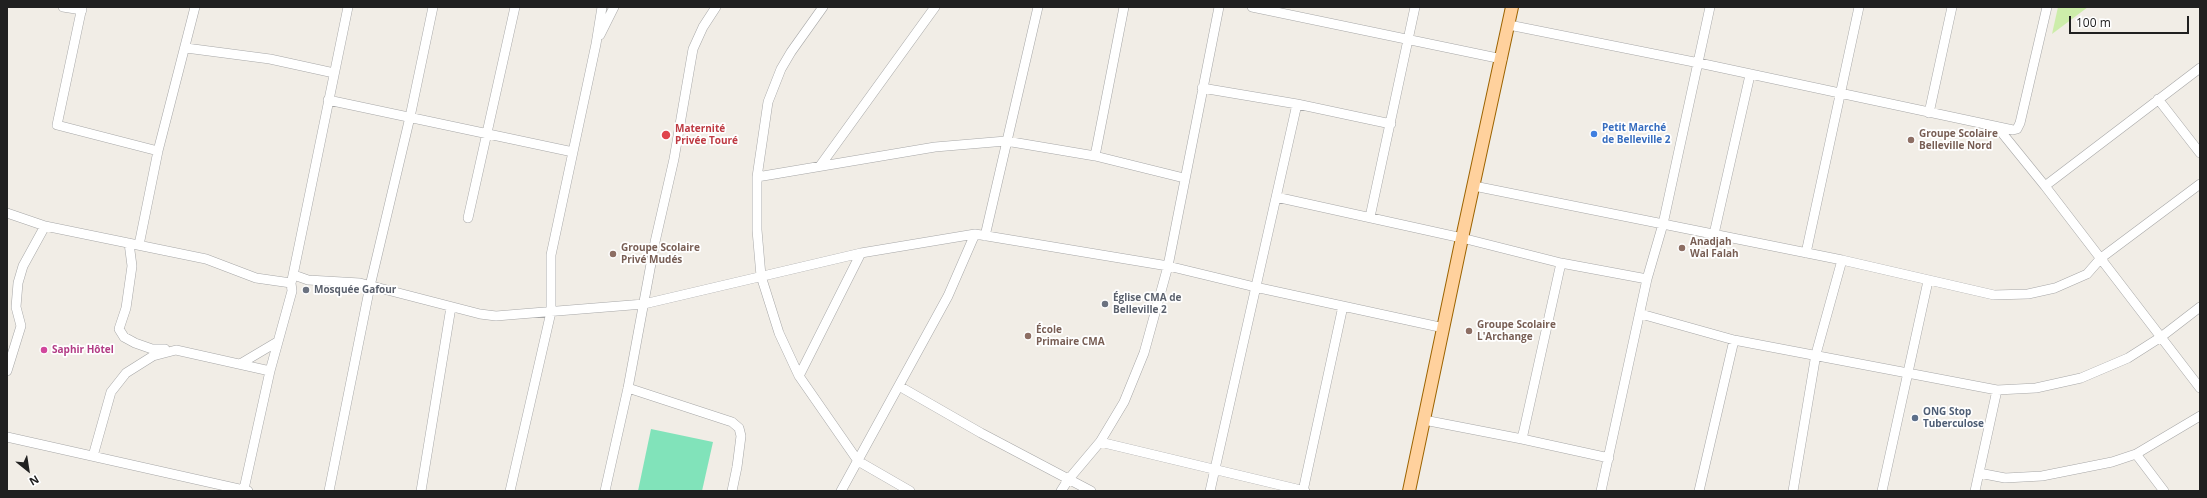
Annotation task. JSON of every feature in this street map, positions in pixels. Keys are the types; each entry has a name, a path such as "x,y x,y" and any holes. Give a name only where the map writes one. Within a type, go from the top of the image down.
{"main road":[{"path":"1409,491 1512,7"}],"street":[{"path":"63,7 82,9 57,125 158,151"},
{"path":"139,245 158,151 186,48 195,7"},
{"path":"7,437 246,490 270,371 292,291 293,279 328,100 348,7"},
{"path":"329,491 370,286 410,117 432,7"},
{"path":"468,218 515,7"},
{"path":"510,491 551,312 551,255 596,44 602,7"},
{"path":"596,44 614,7"},
{"path":"605,491 628,388 694,50 703,27 716,7"},
{"path":"824,7 791,52 781,70 768,102 757,177 756,230 761,276 779,333 799,376 858,461 910,491"},
{"path":"820,166 935,7"},
{"path":"985,236 1038,7"},
{"path":"1095,156 1124,7"},
{"path":"1061,491 1068,480 1100,442 1124,402 1144,353 1168,266 1184,178 1219,7"},
{"path":"1252,7 1502,59"},
{"path":"1370,217 1415,7"},
{"path":"1601,491 1641,314 1647,279 1663,224 1710,7"},
{"path":"1806,253 1859,7"},
{"path":"1929,112 1952,7"},
{"path":"1508,25 1698,63 2013,130 2017,129 2020,123 2047,7"},
{"path":"186,48 270,59 334,73"},
{"path":"2045,186 2200,68"},
{"path":"1714,234 1750,75"},
{"path":"1202,88 1297,104 1391,124"},
{"path":"2158,99 2200,153"},
{"path":"328,100 573,152"},
{"path":"1210,491 1297,104"},
{"path":"1998,128 2045,186 2200,388"},
{"path":"757,177 935,147 1006,141 1095,156 1184,178"},
{"path":"1474,186 1842,260 1994,295 2028,294 2055,288 2087,274 2100,258 2200,184"},
{"path":"1276,197 1462,238 1560,263 1647,279"},
{"path":"7,213 45,226 206,259 256,278 347,282 370,286 451,308 496,316 644,304 861,253 976,234 1168,266 1255,288 1444,328"},
{"path":"7,371 21,326 16,307 18,283 23,266 45,226"},
{"path":"841,491 948,296 976,234"},
{"path":"129,243 132,266 126,308 119,329 124,337 152,349 176,350 270,371"},
{"path":"799,376 861,253"},
{"path":"1793,491 1816,354 1842,260"},
{"path":"1522,439 1560,263"},
{"path":"1882,491 1928,281"},
{"path":"1100,442 1304,491 1343,306"},
{"path":"1641,314 1734,340 1816,354 1997,390 2036,388 2081,378 2128,358 2161,337 2200,307"},
{"path":"421,491 451,308"},
{"path":"1700,491 1734,340"},
{"path":"240,364 277,342"},
{"path":"93,456 111,392 126,372 153,356 176,350"},
{"path":"899,386 1068,480 1091,491"},
{"path":"628,388 732,422 739,428 741,436 732,491"},
{"path":"1975,491 1997,390"},
{"path":"1979,473 2005,478 2042,476 2099,465 2136,454 2200,416"},
{"path":"1424,420 1609,458"},
{"path":"2136,454 2164,491"}],"green space":[{"path":"2058,7 2088,7 2052,34"},
{"path":"651,429 713,442 702,491 638,491"}],"place":[{"name":"Petit Marché de Belleville 2","path":"1594,134"},
{"name":"Maternité Privée Touré","path":"666,135"},
{"name":"Groupe Scolaire Belleville Nord","path":"1911,140"},
{"name":"Anadjah Wal Falah","path":"1682,248"},
{"name":"Groupe Scolaire Privé Mudés","path":"613,254"},
{"name":"Mosquée Gafour","path":"306,290"},
{"name":"Église CMA de Belleville 2","path":"1105,304"},
{"name":"Groupe Scolaire L'Archange","path":"1469,331"},
{"name":"École Primaire CMA","path":"1028,336"},
{"name":"Saphir Hôtel","path":"44,350"},
{"name":"ONG Stop Tuberculose","path":"1915,418"}]}
